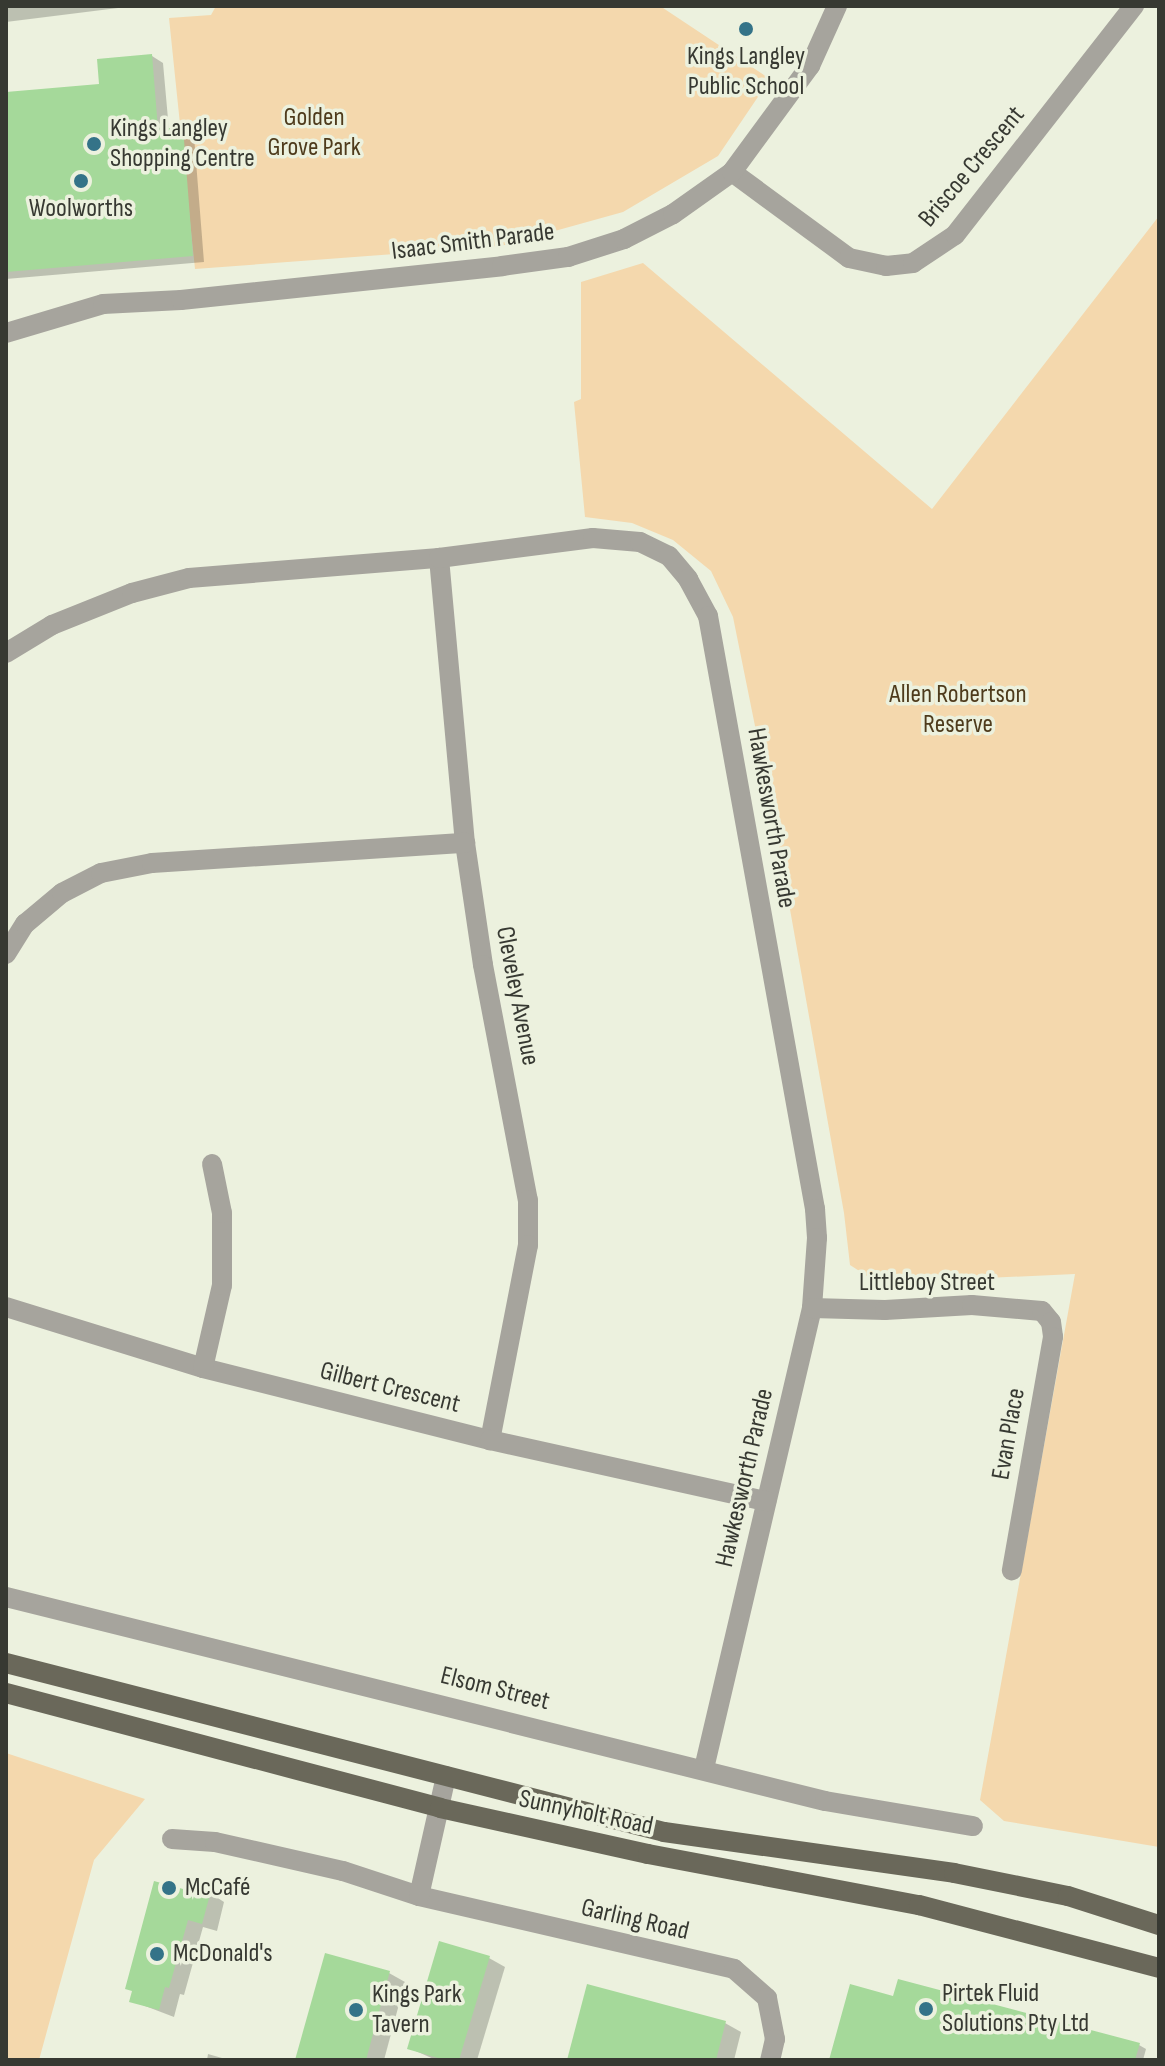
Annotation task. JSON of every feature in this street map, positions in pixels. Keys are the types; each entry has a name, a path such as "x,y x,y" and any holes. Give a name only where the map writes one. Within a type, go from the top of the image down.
{"main road":[{"name":"Sunnyholt Road","path":"6,1663 664,1832 954,1873 1068,1896 1159,1925"},
{"name":"Sunnyholt Road","path":"6,1693 440,1808 648,1854 919,1905 1159,1968"}],"street":[{"name":"Isaac Smith Parade","path":"6,333 103,304 181,300 568,257 624,239 673,214 732,172 810,66 837,6"},
{"name":"Briscoe Crescent","path":"732,172 849,258 886,266 913,263 955,235 1134,6"},
{"name":"Hawkesworth Parade","path":"6,653 66,619 132,593 189,578 439,558 593,538 640,542 669,556 688,579 708,616 815,1209 817,1251 812,1308 704,1770"},
{"name":"Cleveley Avenue","path":"439,558 465,843 483,965 528,1200 528,1245 490,1440"},
{"path":"6,954 25,924 62,893 101,873 152,863 465,843"},
{"path":"203,1368 222,1285 222,1213 212,1164"},
{"name":"Littleboy Street","path":"812,1308 885,1310 972,1305 1042,1311"},
{"name":"Gilbert Crescent","path":"6,1307 203,1368 490,1440 766,1501"},
{"name":"Evan Place","path":"1012,1570 1053,1337 1051,1322 1042,1311"},
{"name":"Elsom Street","path":"6,1597 864,1809 973,1826"},
{"path":"419,1896 446,1776"},
{"name":"Garling Road","path":"172,1839 215,1842 329,1868 419,1896 734,1969 767,1998 775,2039 770,2060"}],"green space":[{"name":"Golden Grove Park","path":"216,6 660,6 770,79 718,156 623,212 501,246 195,269 169,18 211,15"},
{"name":"Allen Robertson Reserve","path":"1159,216 1159,1847 1004,1821 980,1800 1075,1274 878,1283 850,1265 844,1213 775,825 733,617 711,571 673,540 632,523 585,517 574,402 581,399 581,282 643,263 932,509"},
{"path":"6,1753 145,1799 94,1860 39,2060 6,2060"}],"building":[{"name":"Kings Langley Shopping Centre","path":"152,54 158,129 183,127 193,256 6,272 6,92 99,84 97,59"},
{"name":"McDonald's","path":"154,1881 194,1892 196,1887 211,1891 202,1924 188,1920 169,1988 165,1987 159,2010 129,2002 132,1991 125,1989"},
{"path":"439,1941 490,1956 459,2060 445,2060 407,2049"},
{"path":"325,1953 390,1971 366,2060 295,2060"},
{"name":"Pirtek Fluid Solutions Pty Ltd","path":"898,1979 1140,2043 1135,2060 829,2060 850,1984 893,1996"},
{"path":"587,1984 726,2021 716,2060 567,2060"}],"place":[{"name":"Kings Langley Public School","path":"746,29"},
{"name":"Kings Langley Shopping Centre","path":"94,144"},
{"name":"Woolworths","path":"81,181"},
{"name":"McCafé","path":"169,1888"},
{"name":"McDonald's","path":"157,1954"},
{"name":"Pirtek Fluid Solutions Pty Ltd","path":"926,2009"},
{"name":"Kings Park Tavern","path":"356,2010"}]}
